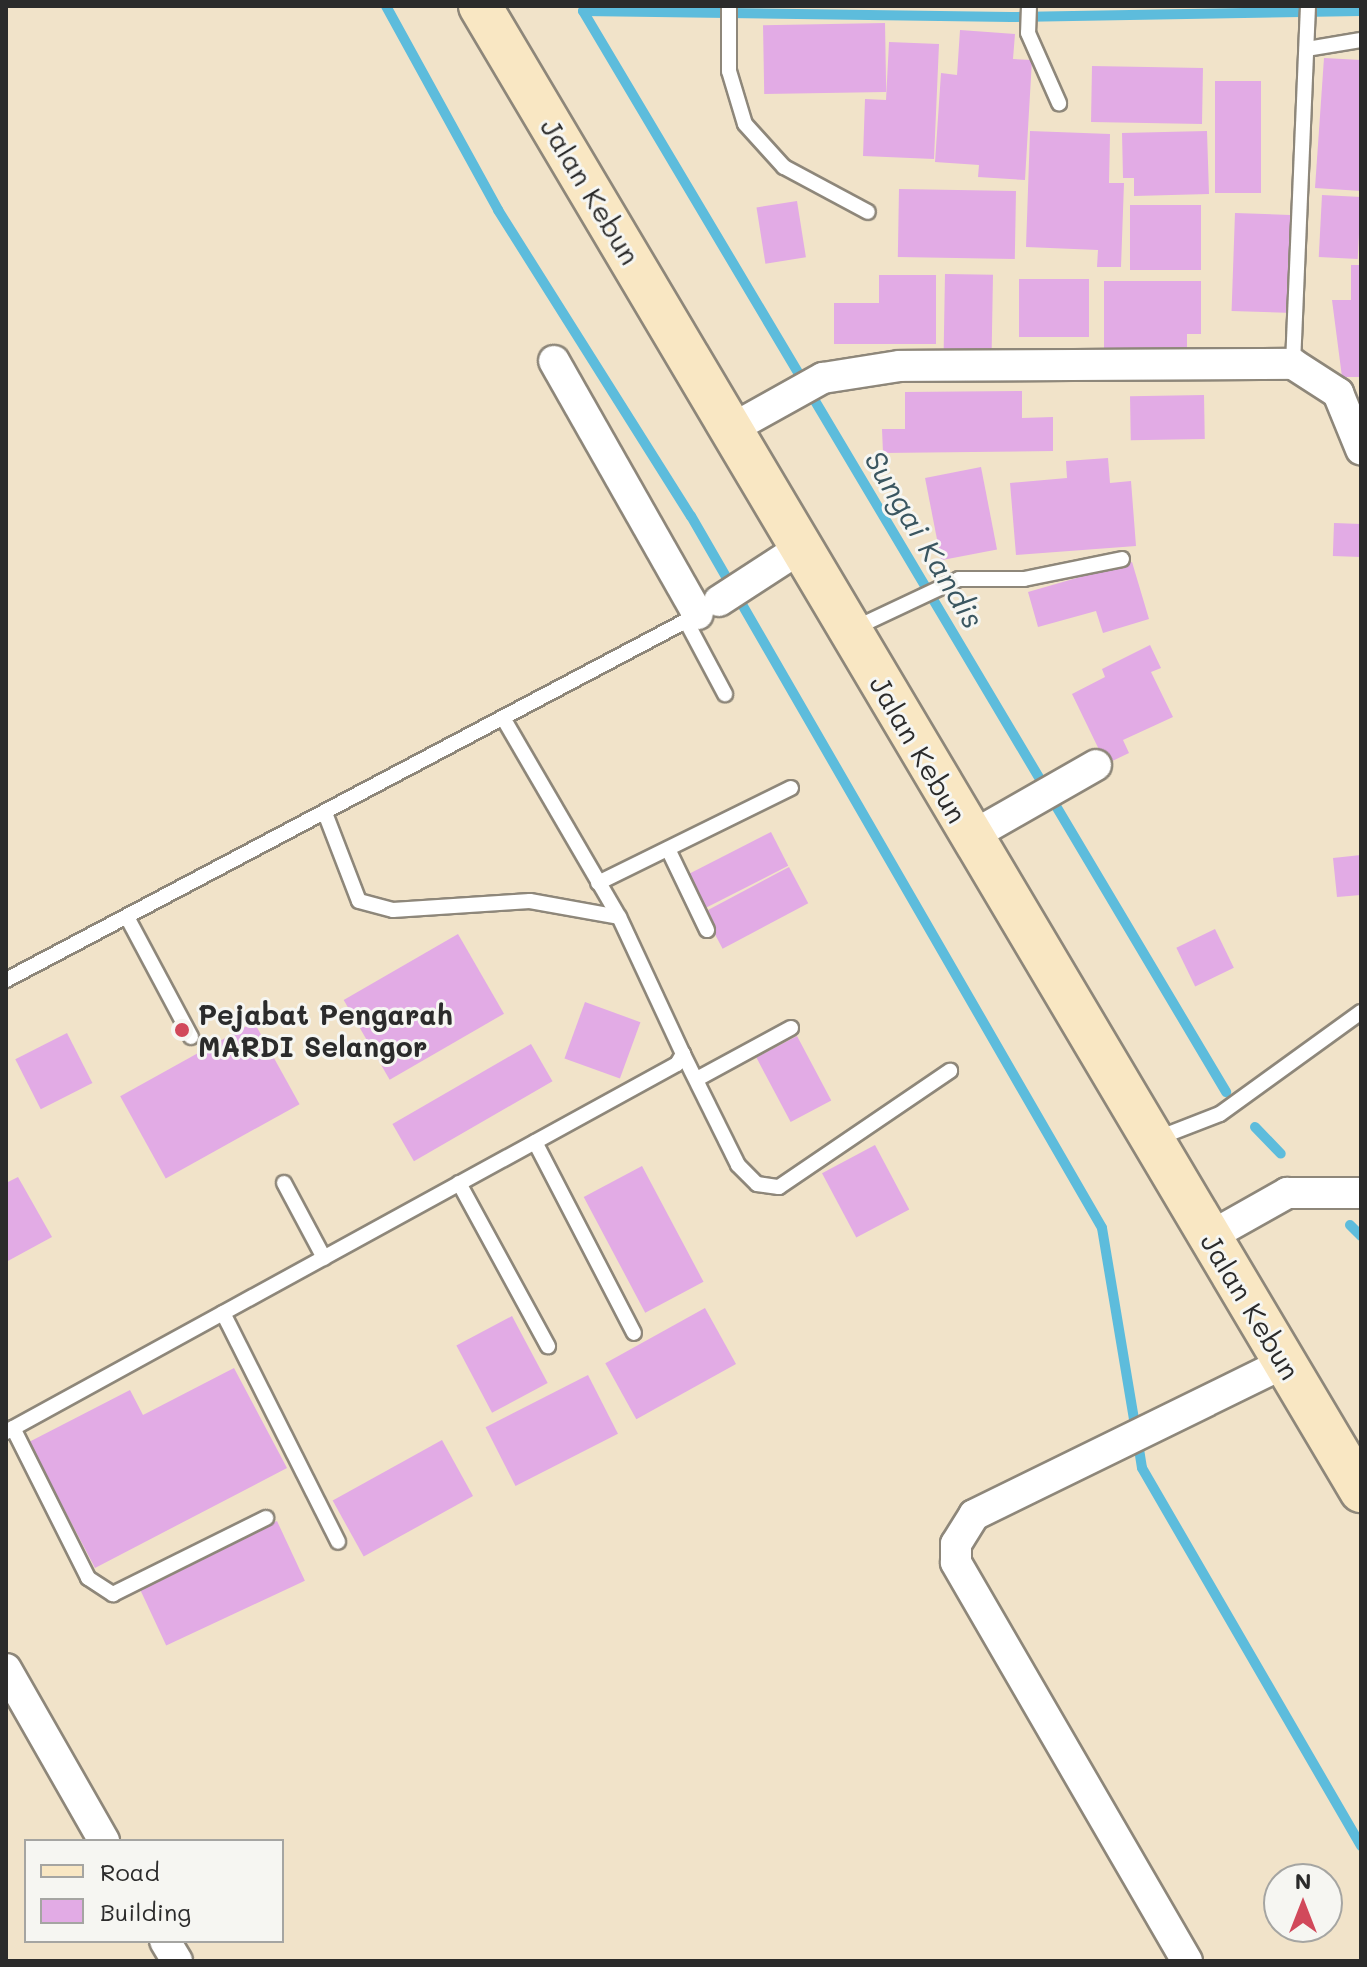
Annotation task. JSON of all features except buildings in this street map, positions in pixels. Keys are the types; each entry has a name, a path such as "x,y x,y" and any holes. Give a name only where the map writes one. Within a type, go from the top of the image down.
{"main road":[{"name":"Jalan Kebun","path":"480,6 733,428 1150,1141 1361,1491"}],"street":[{"path":"554,361 701,612 802,547"},
{"path":"733,428 774,400 823,378 900,366 1293,364 1338,393 1361,449"},
{"path":"970,837 1047,790 1096,765"},
{"path":"1209,1237 1287,1193 1361,1193"},
{"path":"1187,1961 956,1562 956,1544 974,1515 1286,1362"},
{"path":"6,1669 103,1839"},
{"path":"166,1943 177,1961"}],"lane":[{"path":"729,6 729,71 745,124 784,167 868,212"},
{"path":"1029,6 1028,33 1059,103"},
{"path":"1293,364 1308,6"},
{"path":"1307,49 1361,40"},
{"path":"850,630 959,579 1024,579 1122,559"},
{"path":"6,980 701,612 725,694"},
{"path":"503,718 619,917 738,1165 757,1184 779,1187 950,1071"},
{"path":"598,883 791,788"},
{"path":"325,813 359,901 393,910 530,901 619,917"},
{"path":"668,849 707,930"},
{"path":"127,917 191,1037"},
{"path":"1150,1141 1220,1114 1361,1012"},
{"path":"697,1079 791,1028"},
{"path":"266,1518 113,1594 88,1578 10,1430 677,1064 683,1054"},
{"path":"535,1142 634,1333"},
{"path":"284,1183 324,1258"},
{"path":"459,1183 548,1346"},
{"path":"223,1313 338,1542"}],"waterway":[{"path":"386,6 498,210 691,516 1102,1228 1134,1419"},
{"name":"Sungai Kandis","path":"583,11 1226,1092"},
{"path":"583,11 1011,17 1361,11"},
{"name":"Sungai Kandis","path":"1255,1127 1281,1154"},
{"name":"Sungai Kandis","path":"1350,1225 1361,1236"},
{"path":"1139,1449 1142,1468 1361,1846"}],"place":[{"name":"Pejabat Pengarah MARDI Selangor","path":"182,1030"}]}
